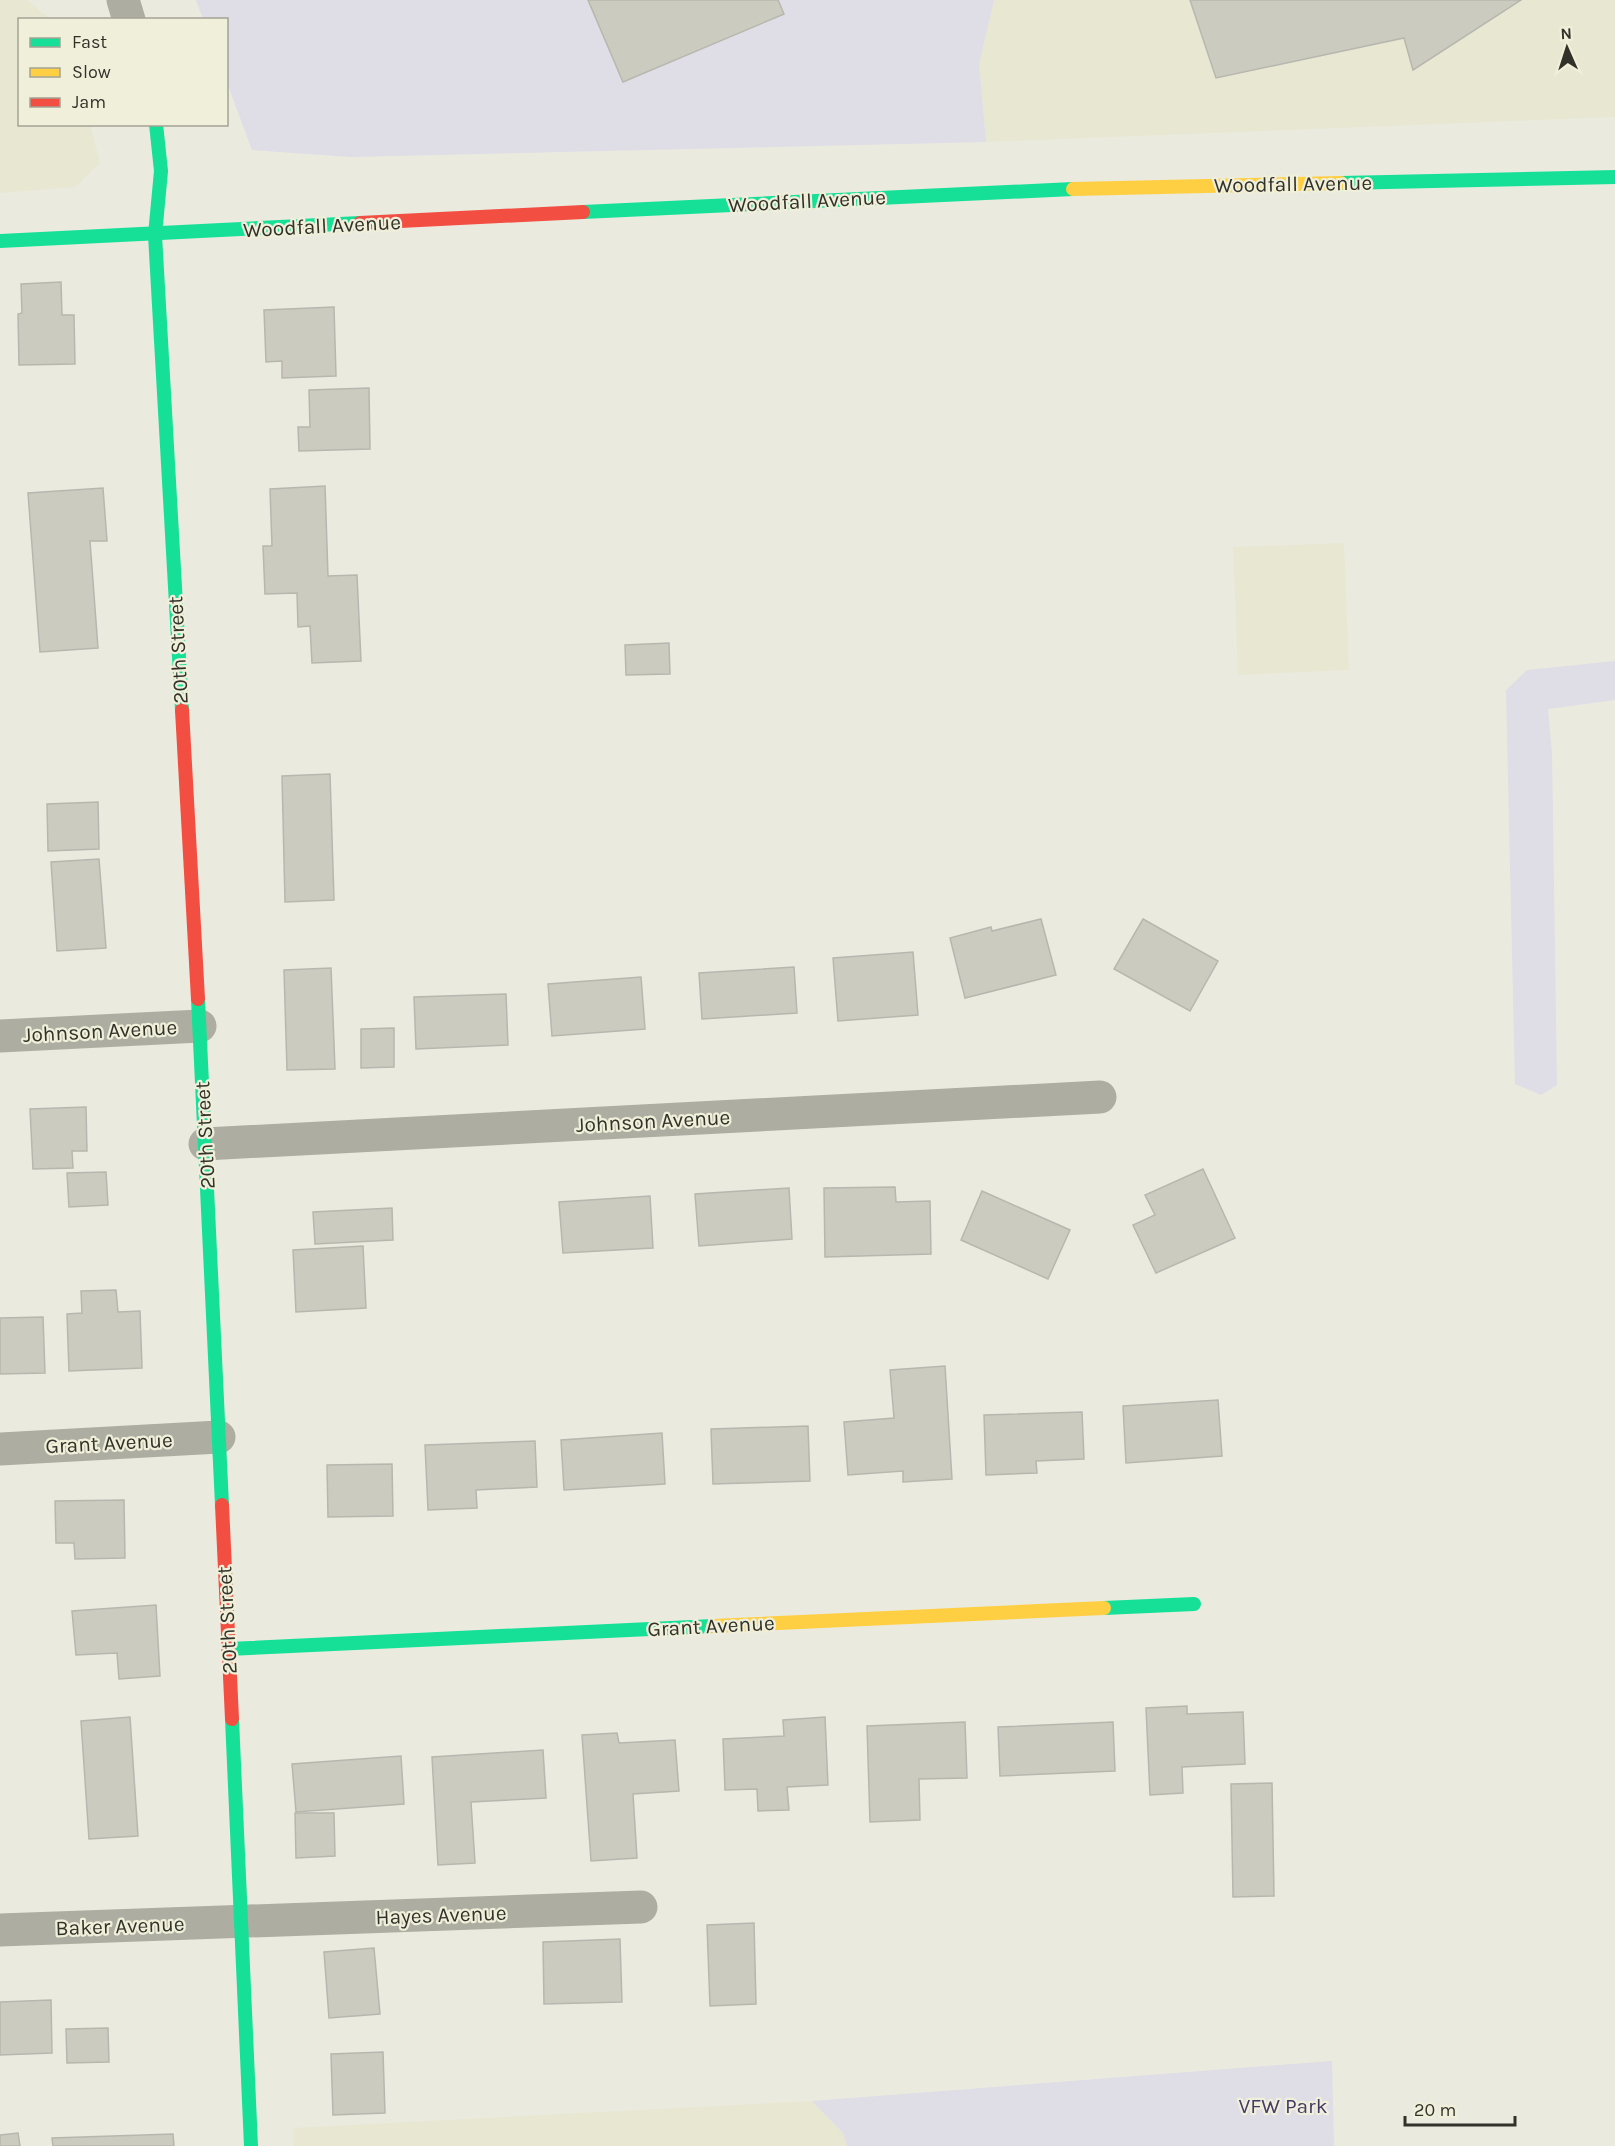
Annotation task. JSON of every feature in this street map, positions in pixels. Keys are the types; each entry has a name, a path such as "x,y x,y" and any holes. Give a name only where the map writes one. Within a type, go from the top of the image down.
{"street":[{"path":"123,0 128,18"},
{"name":"20th Street","path":"156,126 161,171 155,235 200,1026 251,2146"},
{"name":"Woodfall Avenue","path":"0,241 1033,190 1615,177"},
{"name":"Johnson Avenue","path":"0,1036 200,1026"},
{"name":"Johnson Avenue","path":"205,1144 1100,1097"},
{"name":"Grant Avenue","path":"0,1449 219,1437"},
{"name":"Grant Avenue","path":"228,1649 1194,1604"},
{"name":"Hayes Avenue","path":"241,1922 641,1907"},
{"name":"Baker Avenue","path":"0,1930 241,1922"}],"shaded area":[{"path":"0,0 27,0 49,18 18,18 18,126 90,126 100,163 75,187 0,193"},
{"path":"994,0 1615,0 1615,117 986,142 979,64"},
{"path":"1344,543 1349,670 1238,675 1233,547"},
{"path":"812,2101 843,2133 847,2146 294,2146 293,2128"}],"green space":[{"path":"196,0 994,0 979,64 986,142 351,157 252,150 228,86 228,18 203,18"},
{"path":"1615,661 1615,700 1548,709 1552,754 1557,1085 1541,1095 1515,1084 1506,690 1527,670"},
{"name":"VFW Park","path":"1332,2061 1334,2146 847,2146 843,2133 812,2101"}],"building":[{"path":"588,0 778,0 784,14 623,82"},
{"path":"1190,0 1521,0 1413,70 1404,38 1216,78"},
{"path":"61,282 62,315 74,315 75,364 19,365 18,314 22,313 21,284"},
{"path":"334,307 336,376 282,378 282,361 266,362 264,310"},
{"path":"369,388 370,449 299,451 298,427 310,427 309,390"},
{"path":"325,486 328,576 357,575 361,661 312,663 310,626 298,627 297,593 265,594 263,546 272,546 270,489"},
{"path":"103,488 107,541 90,541 98,648 40,652 28,493"},
{"path":"669,643 670,674 626,675 625,645"},
{"path":"330,774 334,900 285,902 282,776"},
{"path":"98,802 99,849 48,851 47,804"},
{"path":"99,859 106,948 57,951 51,862"},
{"path":"1041,919 1056,975 965,998 950,938 991,927 992,931"},
{"path":"1143,919 1218,961 1190,1011 1114,969"},
{"path":"913,952 918,1015 838,1021 833,958"},
{"path":"794,967 797,1013 702,1019 699,973"},
{"path":"331,968 335,1069 287,1070 284,970"},
{"path":"641,977 645,1029 552,1036 548,984"},
{"path":"506,994 508,1045 416,1049 414,997"},
{"path":"394,1028 394,1067 361,1068 361,1029"},
{"path":"86,1107 87,1151 72,1151 73,1168 33,1169 30,1109"},
{"path":"1203,1169 1235,1238 1156,1273 1133,1225 1155,1215 1145,1195"},
{"path":"106,1172 108,1205 69,1207 67,1173"},
{"path":"895,1187 896,1202 930,1201 931,1254 825,1257 824,1188"},
{"path":"789,1188 792,1239 699,1246 695,1194"},
{"path":"982,1191 1070,1230 1048,1279 961,1240"},
{"path":"650,1196 653,1248 563,1253 559,1202"},
{"path":"392,1208 393,1240 315,1244 313,1212"},
{"path":"363,1246 366,1308 296,1312 293,1250"},
{"path":"116,1290 118,1312 140,1311 142,1368 69,1371 67,1314 82,1313 81,1291"},
{"path":"43,1317 45,1373 0,1374 0,1318"},
{"path":"945,1366 952,1479 903,1482 903,1471 848,1475 844,1422 894,1418 890,1370"},
{"path":"1218,1400 1222,1456 1126,1463 1123,1406"},
{"path":"1082,1412 1084,1459 1036,1461 1037,1473 986,1475 984,1415"},
{"path":"808,1426 810,1481 713,1484 711,1429"},
{"path":"662,1433 665,1484 564,1490 561,1440"},
{"path":"535,1441 537,1487 476,1490 477,1508 428,1510 425,1445"},
{"path":"392,1464 393,1516 328,1517 327,1465"},
{"path":"124,1500 125,1558 75,1559 74,1543 56,1543 55,1501"},
{"path":"156,1605 160,1676 119,1679 117,1653 76,1655 72,1611"},
{"path":"1187,1706 1187,1714 1243,1712 1245,1764 1182,1767 1183,1793 1150,1795 1146,1708"},
{"path":"130,1717 138,1836 89,1839 81,1721"},
{"path":"825,1717 828,1785 787,1787 789,1810 758,1811 757,1789 725,1790 723,1739 784,1736 783,1720"},
{"path":"965,1722 967,1778 919,1779 920,1820 870,1822 867,1726"},
{"path":"1113,1722 1115,1771 1000,1776 998,1727"},
{"path":"617,1733 619,1743 675,1740 679,1791 633,1794 637,1858 591,1861 582,1735"},
{"path":"543,1750 546,1798 471,1802 475,1863 438,1865 432,1757"},
{"path":"401,1756 404,1804 296,1812 292,1764"},
{"path":"1272,1783 1274,1896 1233,1897 1231,1784"},
{"path":"295,1813 334,1813 335,1856 296,1858"},
{"path":"754,1923 756,2004 710,2006 707,1925"},
{"path":"620,1939 622,2002 544,2004 543,1942"},
{"path":"374,1948 380,2014 329,2018 324,1952"},
{"path":"51,2000 52,2053 0,2055 0,2002"},
{"path":"108,2028 109,2062 67,2063 66,2029"},
{"path":"383,2052 385,2113 333,2115 331,2054"},
{"path":"18,2133 20,2146 0,2146 0,2135"},
{"path":"173,2134 174,2146 53,2146 52,2138"}],"traffic: fast":[{"path":"156,126 161,171 155,235 182,710"},
{"path":"1341,183 1615,177"},
{"path":"583,212 1073,189"},
{"path":"0,241 360,223"},
{"path":"198,999 222,1505"},
{"path":"1104,1608 1194,1604"},
{"path":"228,1649 713,1626"},
{"path":"232,1719 251,2146"}],"traffic: slow":[{"path":"1073,189 1341,183"},
{"path":"713,1626 1104,1608"}],"traffic: jam":[{"path":"360,223 583,212"},
{"path":"182,710 198,999"},
{"path":"222,1505 232,1719"}]}
